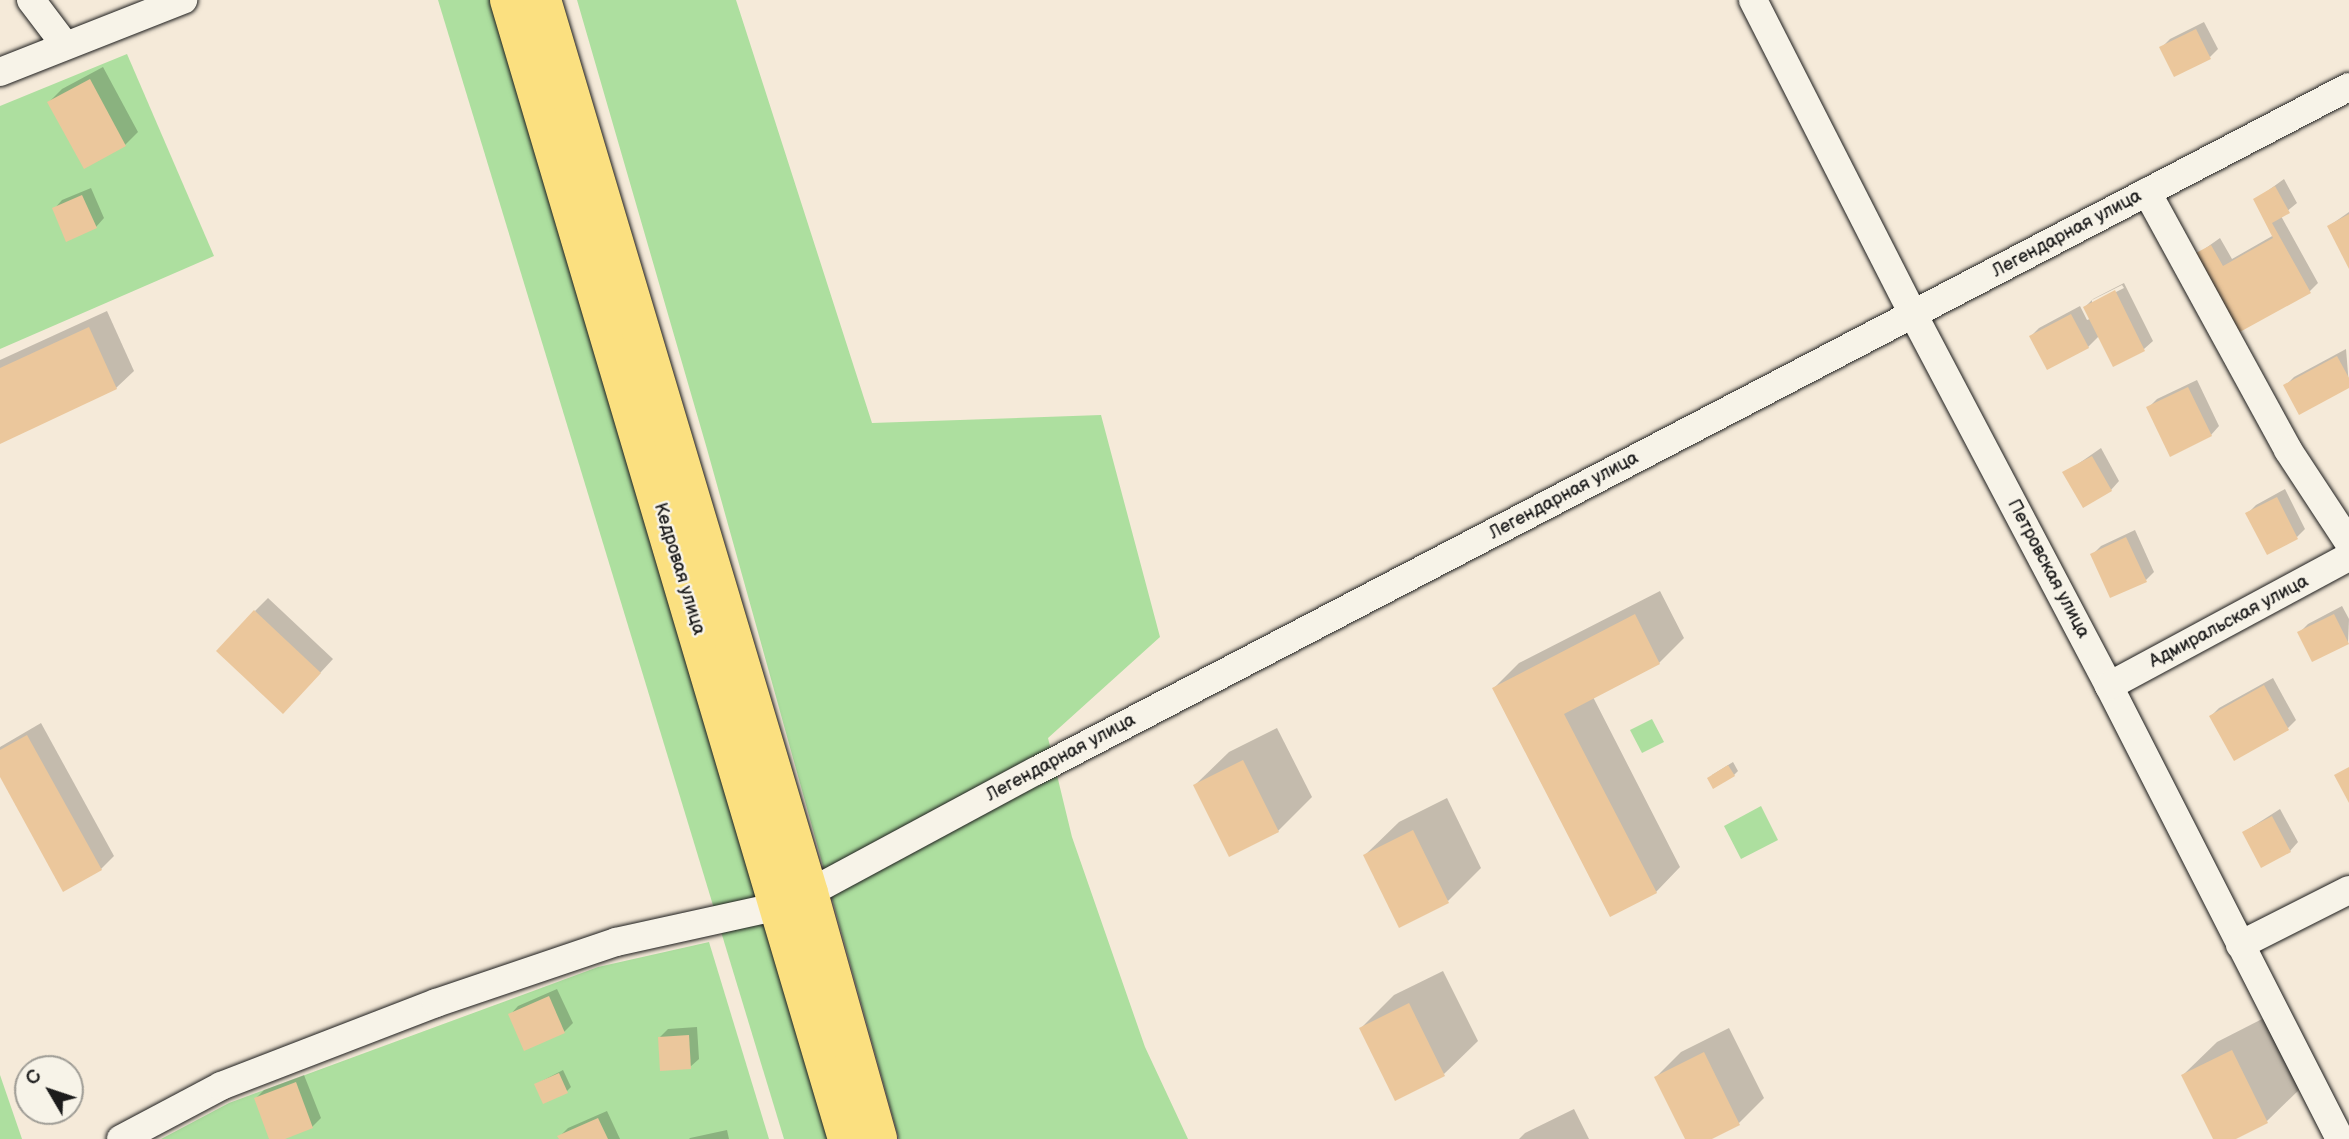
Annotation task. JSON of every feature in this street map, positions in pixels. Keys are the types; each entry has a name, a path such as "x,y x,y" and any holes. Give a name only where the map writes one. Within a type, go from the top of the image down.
{"main road":[{"name":"Кедровая улица","path":"509,0 794,900 878,1139"},
{"name":"Кедровая улица","path":"542,0 794,900 847,1139"}],"street":[{"path":"31,0 65,45"},
{"path":"0,72 183,0"},
{"name":"Петровская улица","path":"1753,0 1913,314 2109,686 2340,1139"},
{"name":"Легендарная улица","path":"121,1139 221,1086 436,1003 615,942 794,900 1061,758 2349,87"},
{"path":"2147,192 2288,450 2349,543"},
{"name":"Адмиральская улица","path":"2109,686 2349,558"},
{"path":"2240,946 2349,890"}],"green space":[{"path":"438,0 504,0 840,1139 784,1139"},
{"path":"577,0 736,0 872,423 1101,415 1160,637 1048,738 1072,837 1145,1047 1188,1139 899,1139 707,449"},
{"path":"127,54 214,256 0,349 0,106"},
{"path":"1652,719 1664,742 1642,753 1630,730"},
{"path":"1761,806 1778,840 1741,859 1724,826"},
{"path":"709,942 769,1139 161,1139 229,1103 598,967"},
{"path":"0,1075 14,1116 14,1125 17,1125 22,1139 0,1139"}],"building":[{"path":"2196,29 2211,59 2174,77 2159,47"},
{"path":"90,79 126,146 84,169 47,102"},
{"path":"2275,186 2290,213 2272,223 2311,293 2238,333 2194,254 2211,245 2223,266 2273,238 2253,199"},
{"path":"82,195 97,228 66,242 52,208"},
{"path":"2349,214 2349,269 2327,226"},
{"path":"2115,290 2145,351 2113,367 2083,307"},
{"path":"2071,314 2089,348 2047,370 2029,336"},
{"path":"89,327 117,389 0,444 0,368"},
{"path":"2337,356 2349,378 2349,388 2299,415 2283,385"},
{"path":"2188,387 2212,436 2170,457 2146,407"},
{"path":"2092,456 2112,491 2083,508 2062,472"},
{"path":"2277,497 2298,539 2267,555 2245,513"},
{"path":"2126,537 2147,582 2110,598 2090,554"},
{"path":"254,610 321,673 283,714 216,651"},
{"path":"1635,614 1660,664 1564,714 1657,893 1610,917 1492,688"},
{"path":"2334,614 2349,644 2312,662 2297,632"},
{"path":"2264,685 2289,730 2234,761 2209,716"},
{"path":"27,735 102,870 63,892 0,777 0,750"},
{"path":"1243,760 1279,832 1229,857 1193,785"},
{"path":"1728,765 1735,776 1713,789 1707,778"},
{"path":"2349,767 2349,803 2334,775"},
{"path":"2272,816 2291,852 2261,868 2242,832"},
{"path":"1413,830 1449,903 1399,928 1363,855"},
{"path":"549,996 565,1033 524,1051 508,1014"},
{"path":"1409,1003 1445,1076 1395,1101 1359,1028"},
{"path":"689,1035 691,1069 660,1071 658,1037"},
{"path":"2232,1050 2268,1123 2236,1139 2213,1139 2181,1075"},
{"path":"1704,1052 1740,1125 1712,1139 1685,1139 1654,1077"},
{"path":"559,1073 568,1093 543,1104 534,1084"},
{"path":"296,1082 313,1128 285,1139 269,1139 254,1098"},
{"path":"598,1118 608,1139 559,1139 557,1136"}]}
